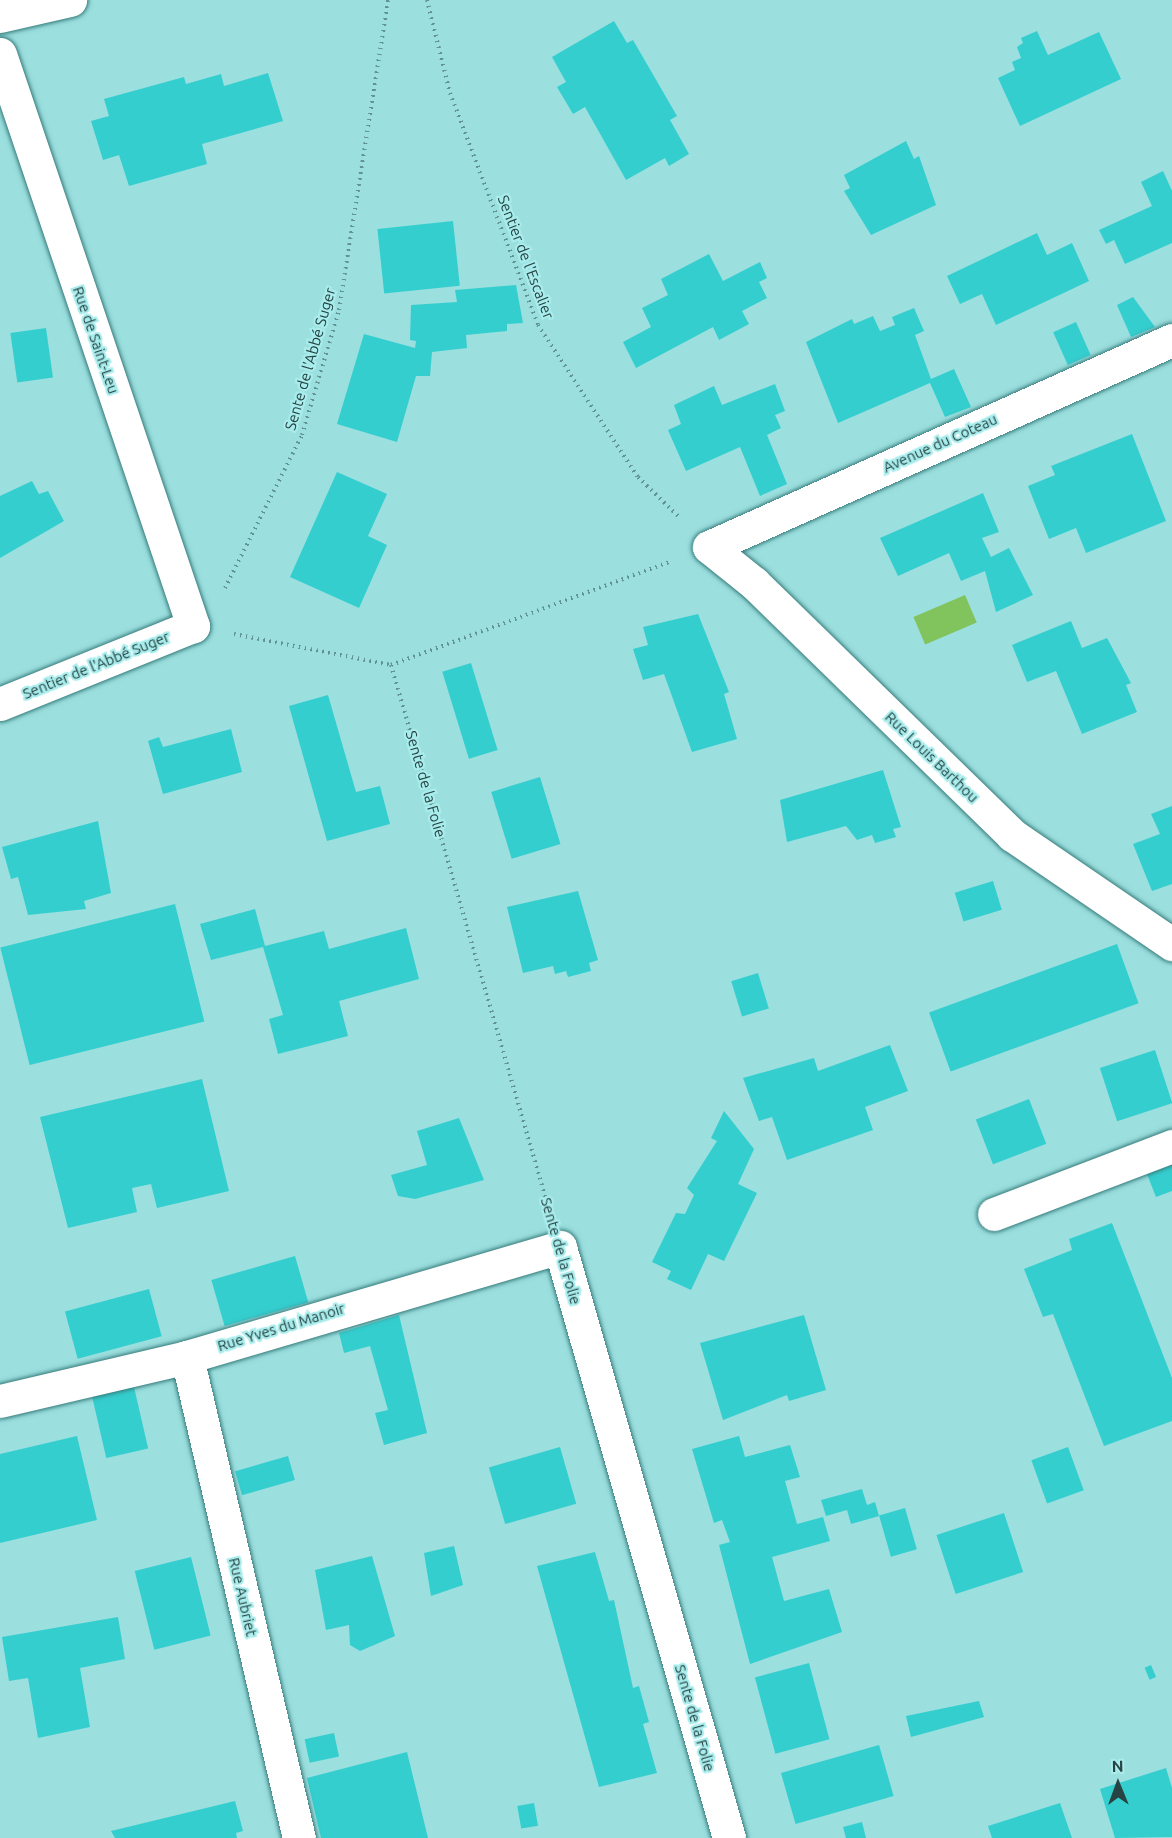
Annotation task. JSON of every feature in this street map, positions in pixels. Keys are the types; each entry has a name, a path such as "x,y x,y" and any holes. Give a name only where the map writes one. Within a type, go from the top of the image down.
{"street":[{"path":"0,16 70,0"},
{"name":"Rue de Saint-Leu","path":"0,54 193,626"},
{"name":"Avenue du Coteau","path":"709,547 1172,340"},
{"name":"Rue Louis Barthou","path":"709,547 754,583 1012,835 1172,944"},
{"name":"Sentier de l'Abbé Suger","path":"0,704 193,626"},
{"path":"994,1214 1172,1146"},
{"name":"Rue Yves du Manoir","path":"0,1401 188,1357 560,1247"},
{"name":"Sente de la Folie","path":"560,1247 729,1838"},
{"name":"Rue Aubriet","path":"188,1357 299,1838"}],"path":[{"name":"Sente de l'Abbé Suger","path":"193,626 231,579 302,435 339,310 388,0"},
{"name":"Sentier de l'Escalier","path":"427,0 450,93 538,325 638,477 709,547"},
{"path":"193,626 391,665 709,547"},
{"name":"Sente de la Folie","path":"391,665 560,1247"}],"shaded area":[{"path":"965,595 977,623 925,644 913,617"}],"building":[{"path":"614,21 627,43 633,40 677,116 670,120 689,154 669,166 665,158 626,180 585,107 573,114 557,87 566,82 552,57"},
{"path":"1037,31 1048,55 1099,32 1121,79 1020,126 998,78 1015,70 1012,62 1021,58 1017,47 1023,43 1021,38"},
{"path":"268,73 283,121 202,144 207,164 129,186 119,155 103,160 91,121 109,116 104,99 184,77 186,84 221,74 224,86"},
{"path":"906,141 914,159 919,156 936,205 871,235 844,191 850,188 844,175"},
{"path":"1163,171 1172,191 1172,243 1125,264 1114,240 1106,244 1099,230 1152,206 1141,182"},
{"path":"453,221 460,286 384,294 377,229"},
{"path":"1037,233 1047,255 1072,243 1089,281 996,325 982,294 960,304 947,276"},
{"path":"709,254 723,281 760,262 767,278 759,282 767,298 742,311 749,324 719,340 713,327 636,368 623,342 651,327 642,308 668,295 661,279"},
{"path":"516,285 523,323 507,324 507,331 466,335 467,348 432,352 430,376 416,376 397,442 337,424 364,334 415,348 416,341 410,340 411,305 457,302 455,290"},
{"path":"1133,297 1155,327 1131,337 1117,305"},
{"path":"914,308 924,331 915,335 931,379 954,369 971,407 945,417 930,383 838,423 806,342 852,319 854,324 873,316 880,331 895,325 892,317"},
{"path":"1076,322 1091,355 1068,365 1053,332"},
{"path":"46,328 53,378 17,383 10,333"},
{"path":"775,384 785,411 775,415 781,428 767,435 787,484 760,496 740,447 686,471 668,430 681,424 674,405 714,386 722,405"},
{"path":"1132,434 1166,521 1086,553 1076,528 1049,539 1028,486 1055,475 1051,466"},
{"path":"337,472 387,494 368,536 387,545 359,608 290,577"},
{"path":"32,481 39,494 48,491 64,521 0,558 0,496"},
{"path":"983,493 999,532 982,538 991,557 1009,548 1033,595 996,612 985,571 961,581 949,553 898,576 880,538"},
{"path":"698,614 729,692 724,694 737,739 692,752 664,674 643,680 633,649 648,645 643,627"},
{"path":"1071,621 1082,648 1107,638 1131,683 1126,685 1137,712 1082,734 1056,671 1027,682 1012,645"},
{"path":"471,663 498,750 469,759 442,672"},
{"path":"328,695 356,792 380,786 390,824 327,841 289,706"},
{"path":"231,729 242,772 163,794 148,741 159,737 163,747"},
{"path":"883,770 901,827 893,829 896,837 875,843 872,835 857,840 846,826 787,842 780,800"},
{"path":"540,777 560,844 512,859 491,792"},
{"path":"1172,806 1172,884 1152,891 1133,844 1160,834 1151,814"},
{"path":"98,821 111,893 84,901 86,909 28,915 18,877 11,879 2,847"},
{"path":"993,881 1002,910 964,921 955,893"},
{"path":"578,891 598,960 589,963 591,971 568,977 566,971 555,974 553,966 523,973 507,907"},
{"path":"175,904 204,1021 30,1065 0,948"},
{"path":"255,909 265,946 324,931 329,949 406,928 419,979 339,1001 348,1036 278,1054 269,1019 283,1015 263,947 211,960 200,924"},
{"path":"1117,944 1139,1003 951,1072 929,1012"},
{"path":"758,973 769,1008 742,1017 731,981"},
{"path":"890,1045 908,1091 865,1107 873,1130 787,1160 772,1117 759,1121 743,1078 814,1058 818,1071"},
{"path":"1155,1050 1172,1103 1117,1121 1100,1068"},
{"path":"202,1079 229,1191 157,1208 151,1184 132,1188 137,1212 68,1228 40,1117"},
{"path":"1029,1099 1046,1144 993,1164 976,1119"},
{"path":"724,1111 754,1149 738,1184 757,1193 724,1261 708,1254 691,1290 667,1279 671,1271 652,1262 676,1213 685,1214 694,1195 687,1188 717,1141 711,1138"},
{"path":"459,1118 484,1180 415,1199 398,1196 391,1175 427,1165 417,1131"},
{"path":"1172,1165 1172,1191 1156,1197 1147,1174"},
{"path":"1112,1223 1172,1378 1172,1421 1104,1446 1053,1314 1043,1317 1024,1269 1072,1250 1069,1239"},
{"path":"295,1256 308,1302 225,1326 211,1280"},
{"path":"149,1289 162,1336 78,1359 65,1312"},
{"path":"399,1315 427,1433 384,1445 375,1413 388,1410 370,1346 344,1353 339,1333"},
{"path":"804,1315 826,1390 789,1401 787,1395 723,1420 700,1343"},
{"path":"134,1387 148,1448 106,1458 92,1397"},
{"path":"77,1436 97,1520 0,1543 0,1454"},
{"path":"739,1436 745,1457 790,1445 800,1477 785,1481 797,1524 823,1517 830,1541 772,1557 784,1601 829,1589 842,1632 750,1664 719,1545 730,1542 722,1520 714,1523 692,1449"},
{"path":"560,1447 576,1504 505,1524 489,1467"},
{"path":"1068,1447 1084,1490 1047,1504 1031,1460"},
{"path":"288,1456 295,1480 242,1495 235,1471"},
{"path":"862,1489 867,1505 875,1502 879,1516 851,1524 847,1510 826,1516 821,1500"},
{"path":"905,1508 917,1549 891,1557 879,1515"},
{"path":"1004,1513 1023,1572 956,1594 936,1535"},
{"path":"454,1546 463,1585 431,1596 424,1553"},
{"path":"595,1552 609,1601 614,1600 633,1688 639,1686 649,1722 643,1724 657,1773 599,1787 537,1566"},
{"path":"372,1556 395,1636 360,1651 350,1645 349,1625 326,1630 315,1570"},
{"path":"191,1557 211,1636 154,1650 135,1571"},
{"path":"118,1617 125,1659 80,1668 90,1727 38,1738 28,1678 9,1681 2,1637"},
{"path":"809,1663 829,1739 775,1754 755,1677"},
{"path":"1151,1665 1156,1677 1150,1680 1145,1668"},
{"path":"979,1701 984,1717 911,1737 906,1716"},
{"path":"334,1733 339,1756 310,1763 305,1739"},
{"path":"879,1745 894,1796 796,1824 781,1773"},
{"path":"407,1752 428,1838 321,1838 307,1778"},
{"path":"1166,1768 1172,1788 1172,1837 1115,1838 1100,1789"},
{"path":"235,1801 243,1831 236,1833 237,1838 115,1838 111,1831"},
{"path":"534,1803 538,1826 521,1829 517,1806"},
{"path":"1060,1803 1072,1838 992,1838 988,1826"},
{"path":"862,1822 866,1838 846,1838 843,1827"}]}
